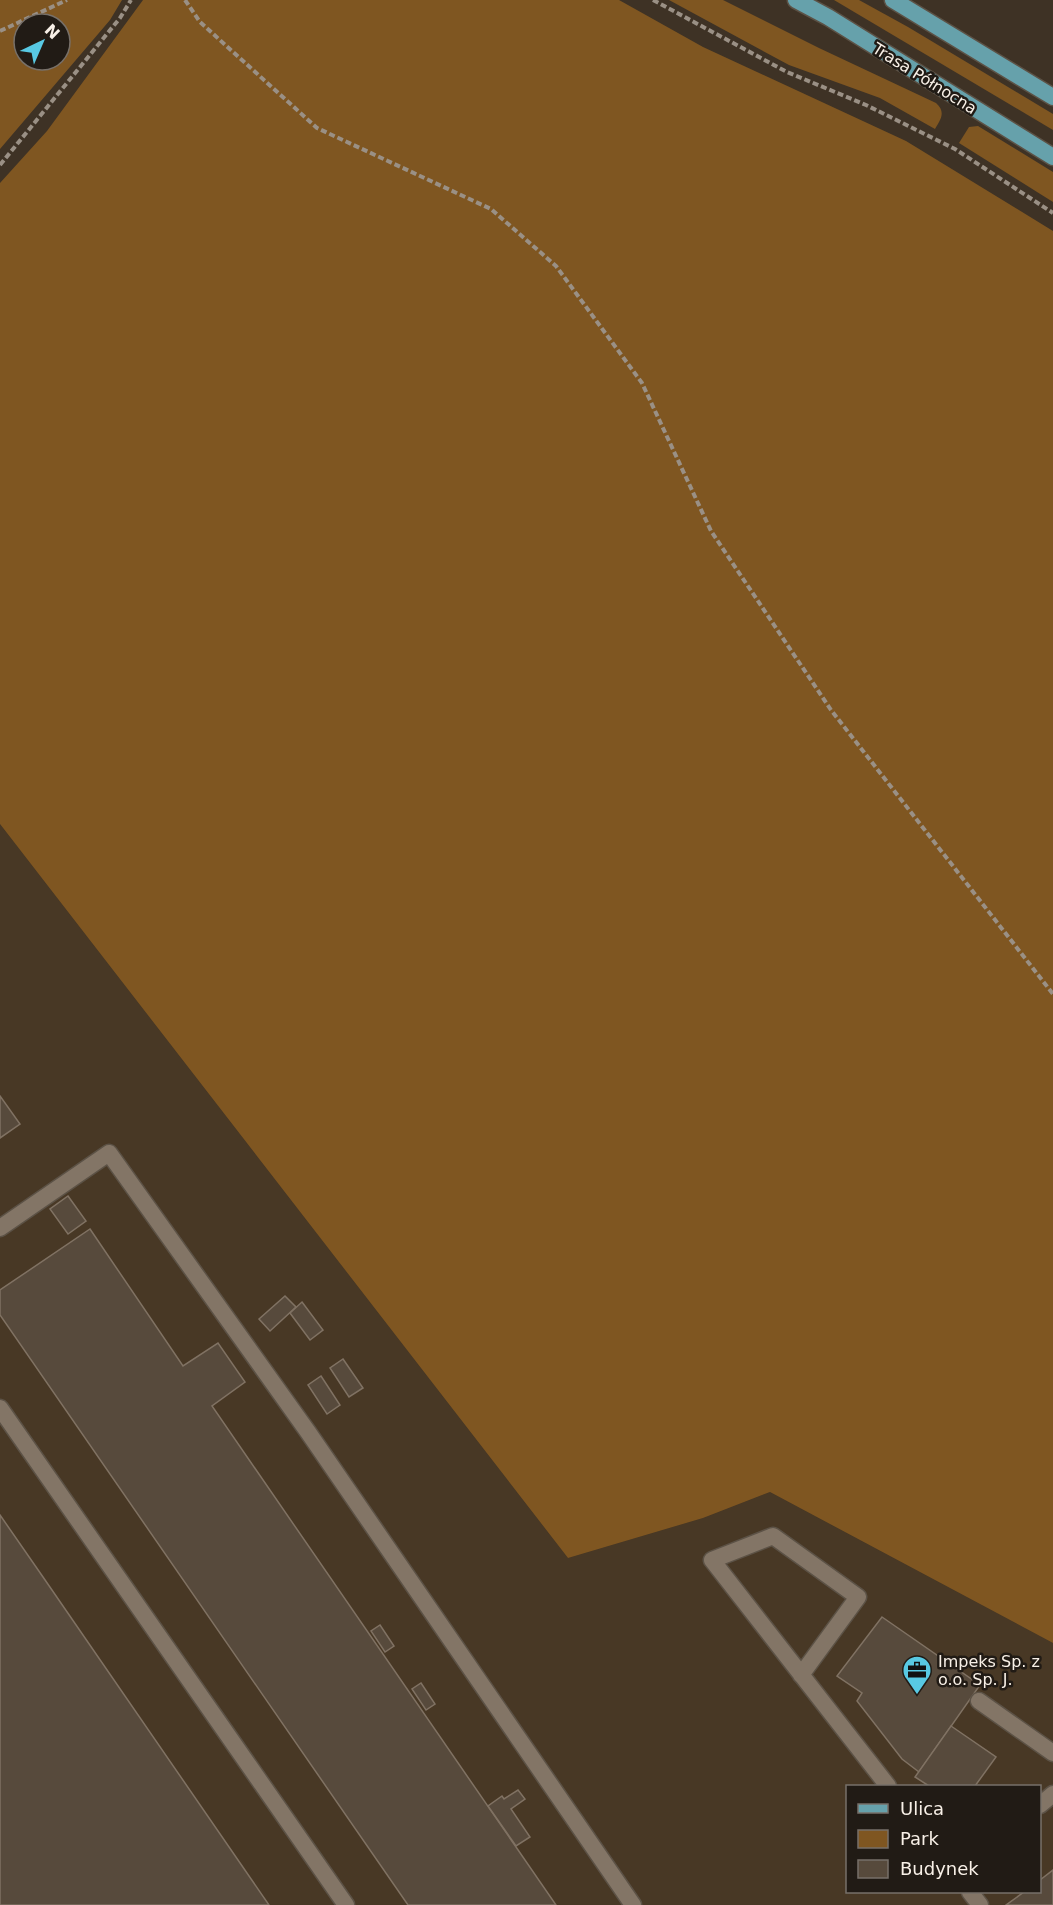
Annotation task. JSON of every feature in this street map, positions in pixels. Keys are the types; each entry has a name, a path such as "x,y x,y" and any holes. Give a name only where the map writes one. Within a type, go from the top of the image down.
{"main road":[{"name":"Trasa Północna","path":"796,0 828,17 1053,157"},
{"path":"893,0 1053,97"}],"lane":[{"path":"0,1228 109,1153 308,1432 633,1905"},
{"path":"0,1408 346,1905"},
{"path":"801,1675 858,1597 773,1536 712,1560 801,1675 887,1785"},
{"path":"979,1701 1053,1753"},
{"path":"971,1893 980,1905"}],"path":[{"path":"0,32 67,0"},
{"path":"0,165 120,18 131,0"},
{"path":"185,0 200,22 317,128 491,209 556,266 642,383 711,531 831,710 1053,994"},
{"path":"652,0 787,72 867,105 955,148 1053,213"}],"shaded area":[{"path":"0,824 568,1558 703,1518 770,1492 1053,1643 1053,1905 0,1905"}],"green space":[{"path":"0,0 122,0 110,20 72,65 72,12 12,12 12,72 66,72 0,149"},
{"path":"143,0 619,0 703,47 906,141 1053,231 1053,1643 770,1492 703,1518 568,1558 0,824 0,183 47,131"},
{"path":"669,0 723,0 936,103 941,109 941,119 935,129 880,98 789,65"},
{"path":"834,0 859,0 908,27 1053,114 1053,130"},
{"path":"978,126 1053,172 1053,202 959,143 969,127"}],"building":[{"path":"0,1096 20,1124 0,1138"},
{"path":"68,1196 86,1221 68,1234 50,1209"},
{"path":"90,1229 183,1366 218,1343 245,1382 212,1406 556,1905 408,1905 0,1315 0,1290"},
{"path":"285,1296 296,1307 270,1331 259,1319"},
{"path":"302,1302 323,1330 310,1340 290,1313"},
{"path":"343,1359 363,1388 349,1397 330,1368"},
{"path":"321,1376 340,1405 327,1414 308,1385"},
{"path":"0,1515 43,1577 269,1905 0,1905"},
{"path":"882,1617 980,1685 919,1772 902,1759 857,1701 862,1693 837,1676"},
{"path":"380,1625 394,1646 385,1652 371,1631"},
{"path":"421,1683 435,1704 426,1710 412,1689"},
{"path":"951,1726 996,1757 976,1785 927,1785 915,1777"},
{"path":"518,1790 525,1799 511,1809 530,1837 516,1846 488,1806 502,1796 504,1799"},
{"path":"1053,1870 1053,1905 1006,1905 1023,1893 1041,1893 1041,1879"}],"place":[{"name":"Impeks Sp. z o.o. Sp. J.","path":"917,1696"}]}
